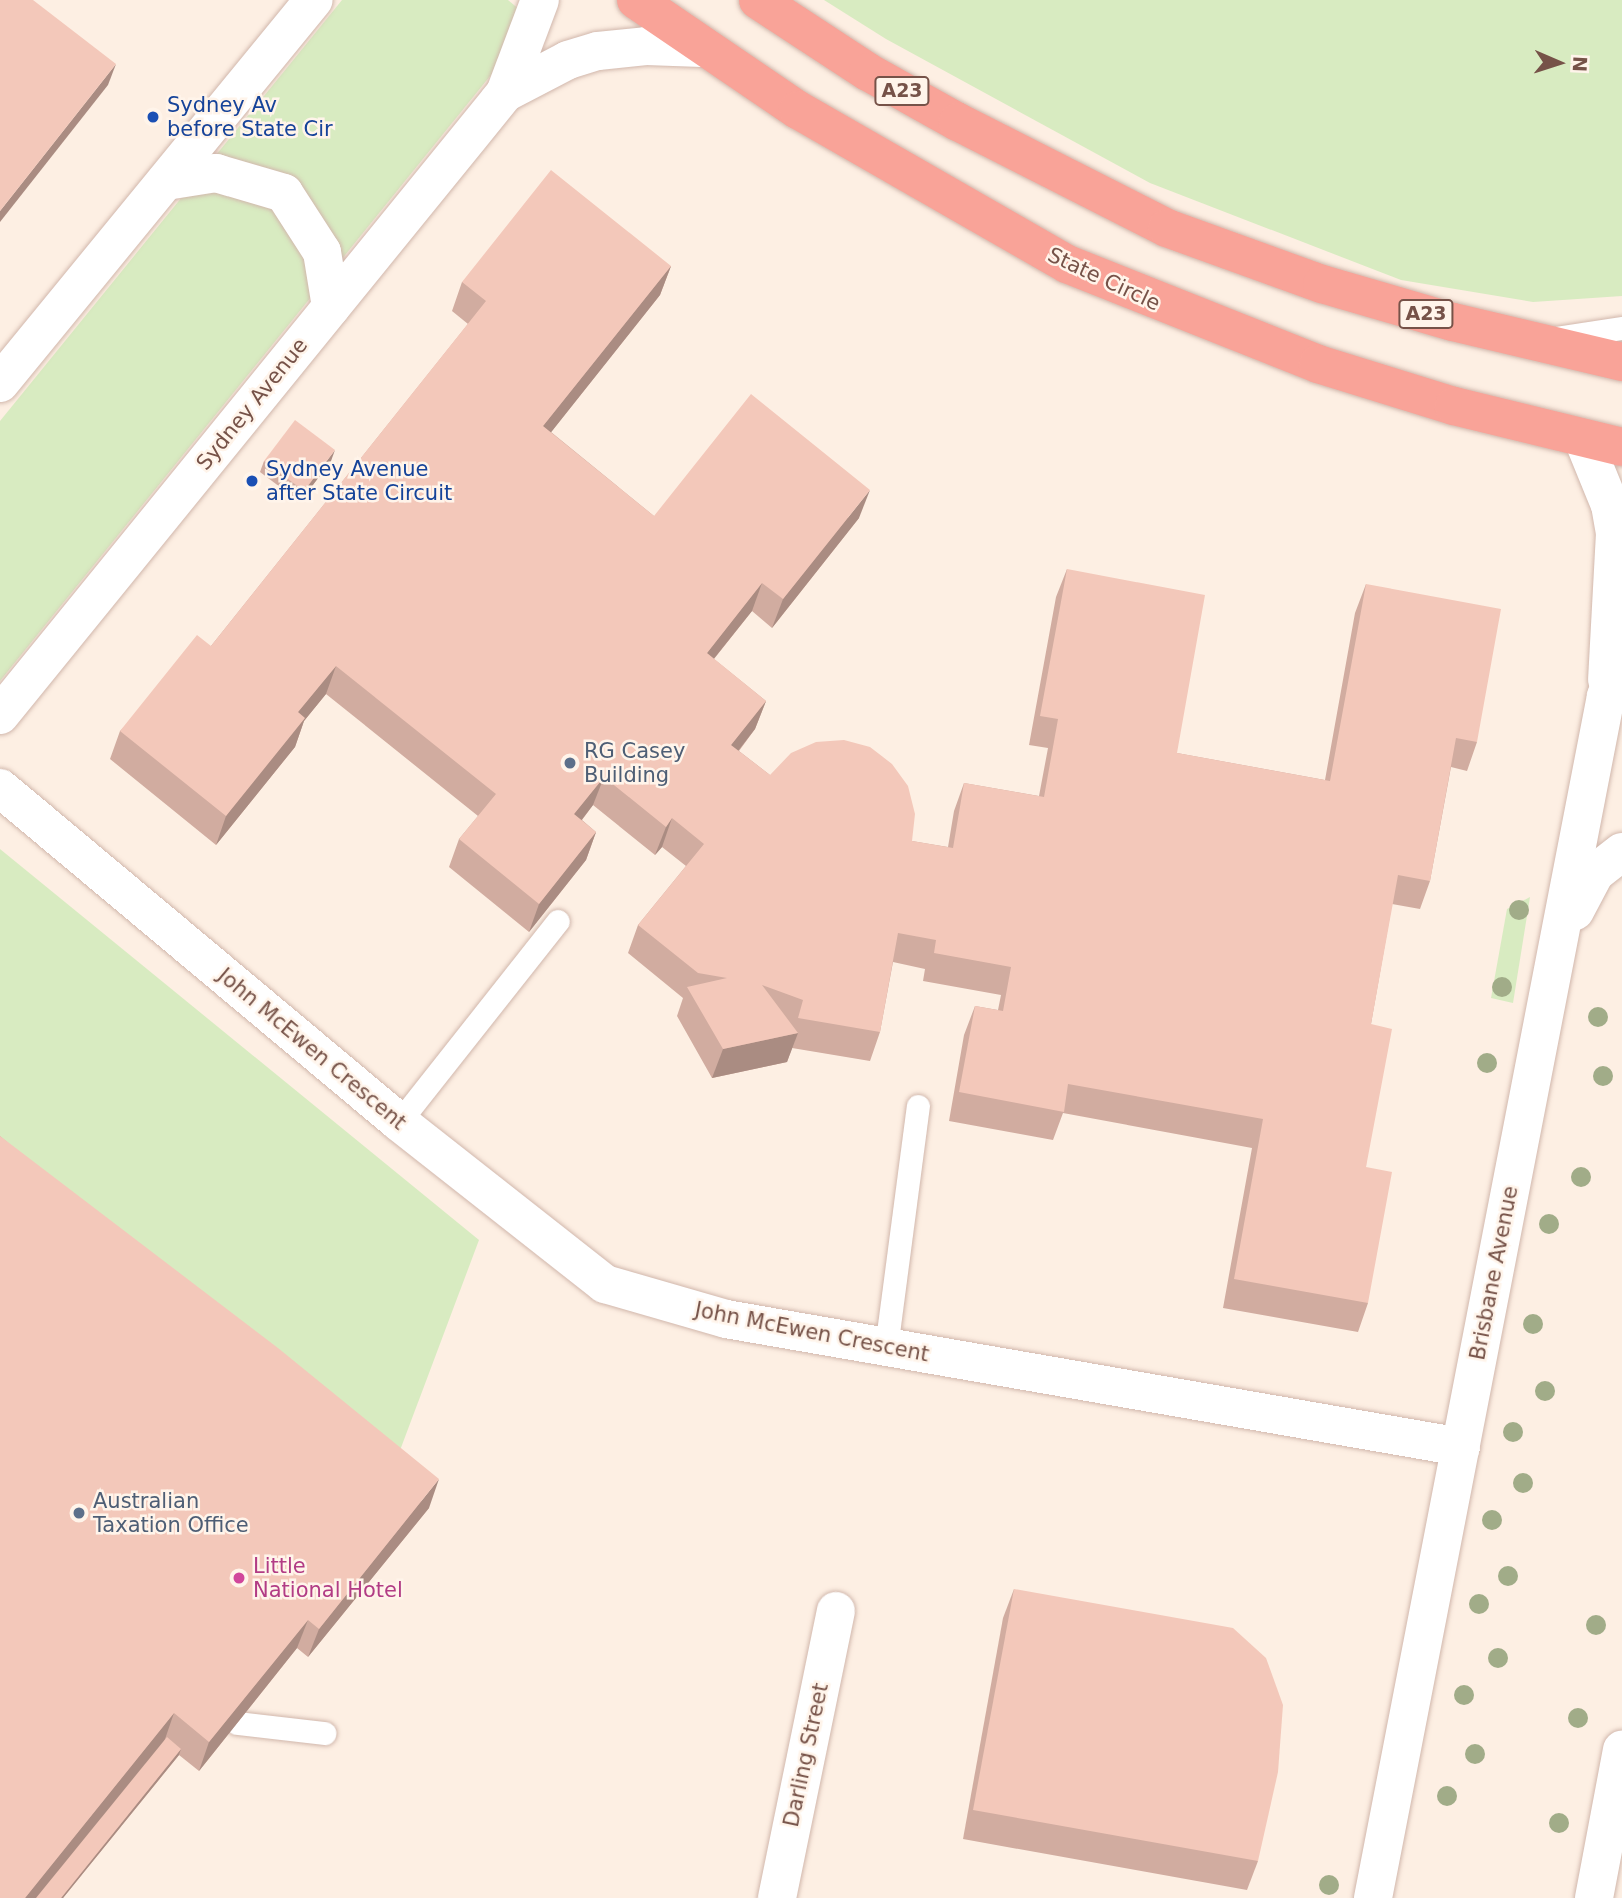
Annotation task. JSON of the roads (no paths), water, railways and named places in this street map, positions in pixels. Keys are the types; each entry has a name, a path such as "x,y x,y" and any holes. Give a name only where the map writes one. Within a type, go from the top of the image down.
{"highway":[{"name":"State Circle","path":"636,0 702,48 946,199 1118,287 1318,364 1583,439 1622,447"},
{"name":"A23","path":"758,0 868,72 958,122 1167,228 1259,264 1531,342 1622,362"}],"street":[{"path":"0,383 313,0"},
{"name":"Sydney Avenue","path":"0,715 505,93 540,0"},
{"name":"Sydney Avenue","path":"505,93 568,60 598,51 646,46 702,48"},
{"path":"166,181 216,173 284,193 322,252 331,307"},
{"path":"1583,439 1610,505 1615,533 1606,696"},
{"name":"Brisbane Avenue","path":"1373,1898 1606,696 1622,651"},
{"name":"John McEwen Crescent","path":"0,788 399,1122 605,1284 726,1319 1461,1447"},
{"path":"1558,944 1595,873 1622,852"},
{"name":"Darling Street","path":"777,1898 836,1611"},
{"path":"1594,1898 1622,1750"}],"lane":[{"path":"1531,342 1622,328"},
{"path":"399,1122 558,921"},
{"path":"886,1348 918,1106"},
{"path":"237,1723 324,1733"}],"place":[{"name":"Sydney Av before State Cir","path":"153,117"},
{"name":"Sydney Avenue after State Circuit","path":"252,481"},
{"name":"RG Casey Building","path":"570,763"},
{"name":"Australian Taxation Office","path":"79,1513"},
{"name":"Little National Hotel","path":"239,1578"}]}
